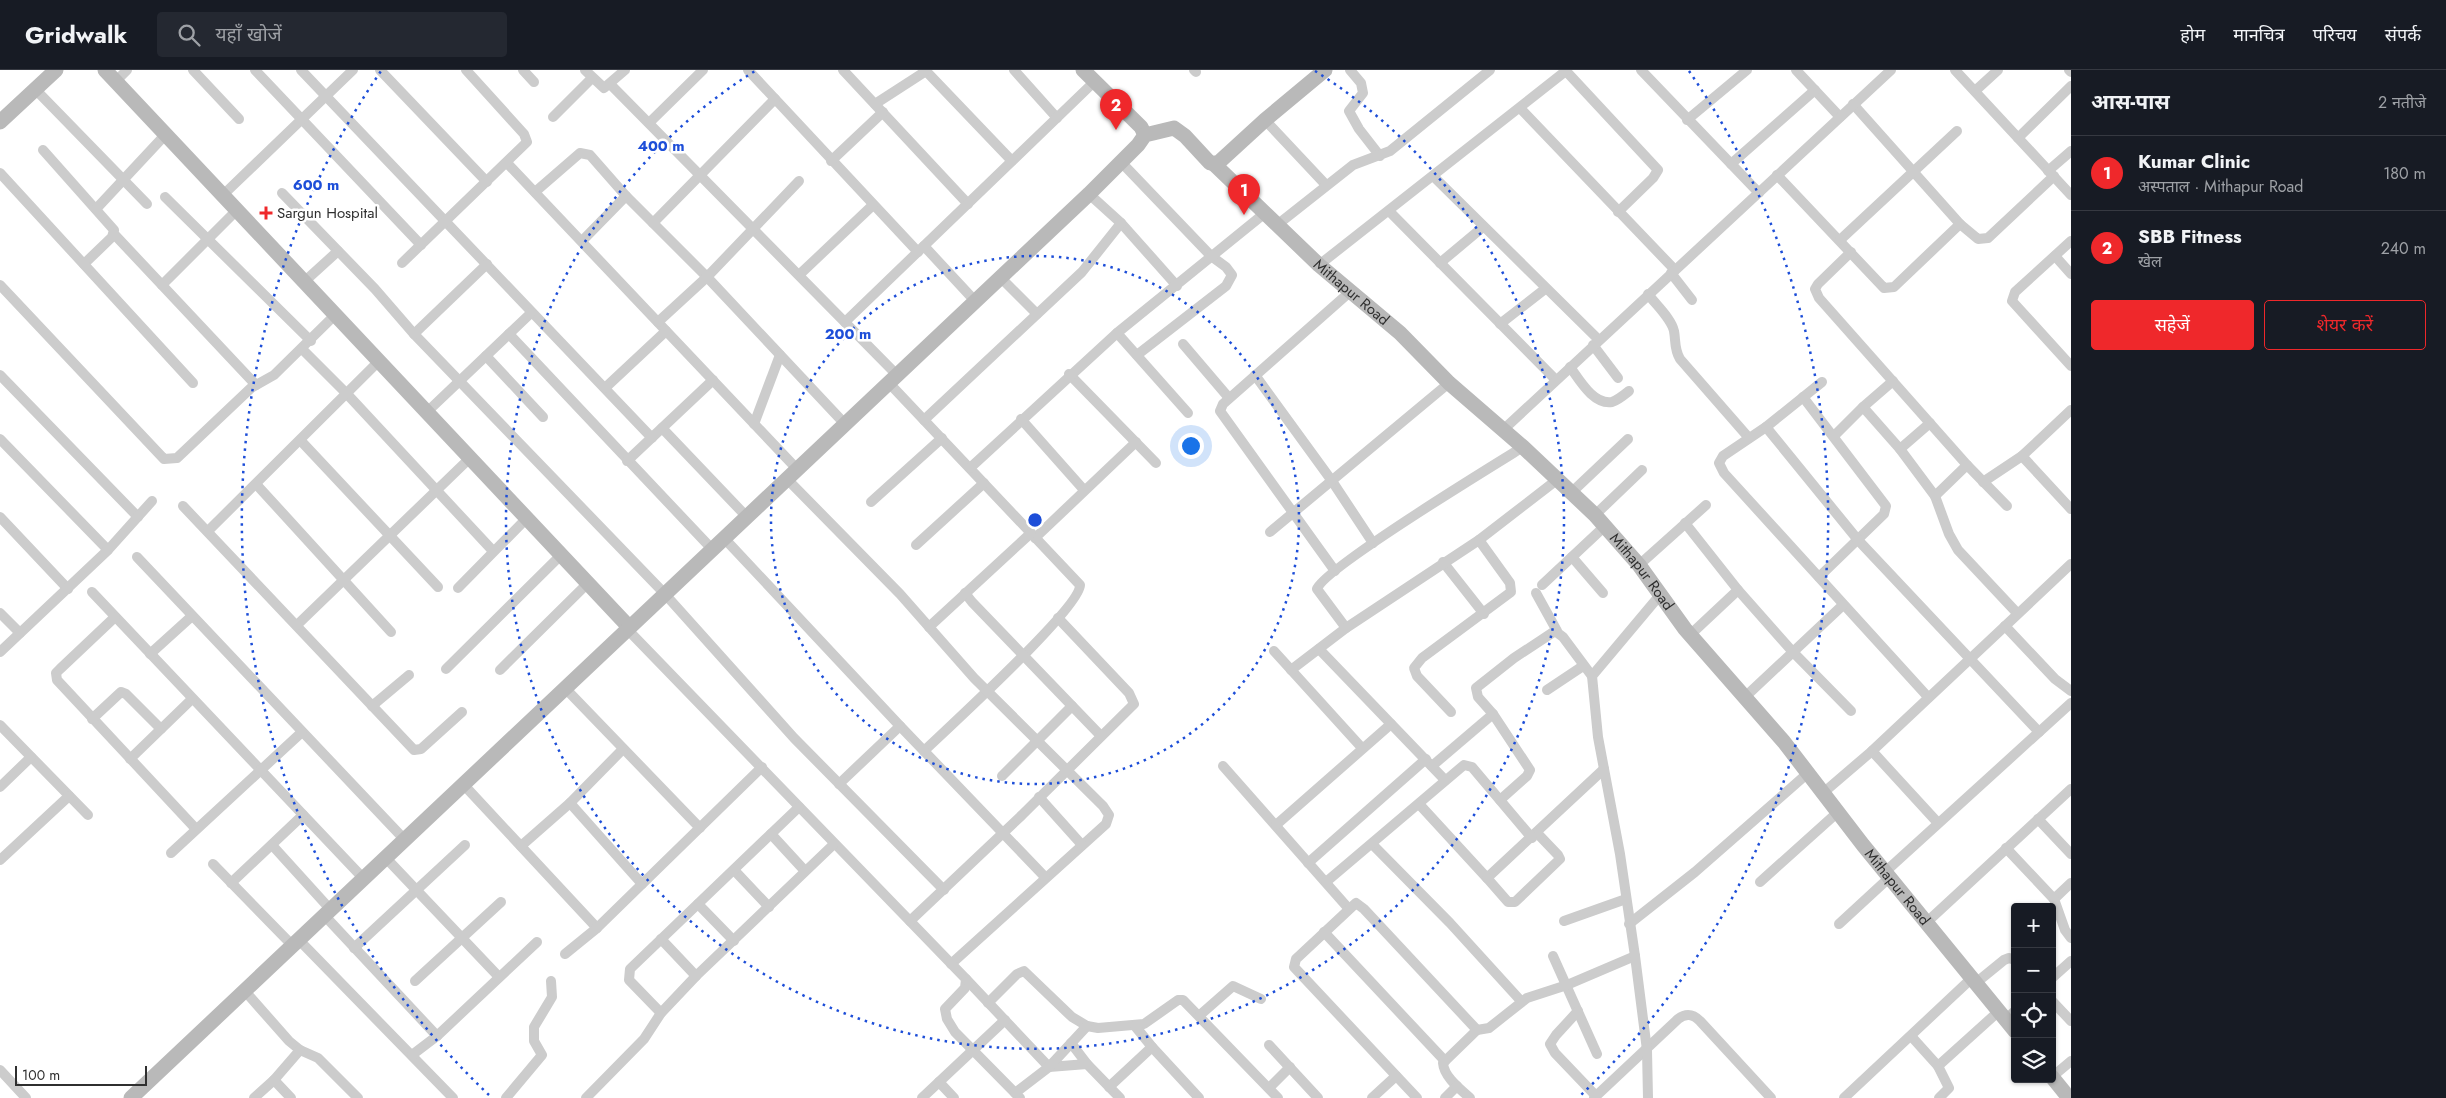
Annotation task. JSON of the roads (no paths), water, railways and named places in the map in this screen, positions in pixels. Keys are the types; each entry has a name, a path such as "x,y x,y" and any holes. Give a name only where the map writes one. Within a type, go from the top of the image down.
{"street":[{"path":"0,121 56,70"},
{"path":"127,70 110,75 589,582 628,628 834,844 1049,1066 1087,1064"},
{"path":"193,70 239,119"},
{"path":"255,70 421,245"},
{"path":"301,70 652,438"},
{"path":"223,195 353,70"},
{"path":"380,70 487,182"},
{"path":"523,70 534,82"},
{"path":"553,117 589,74 602,87 610,84 625,70"},
{"path":"748,70 872,205 975,300"},
{"path":"843,70 968,204"},
{"path":"875,104 926,70 1012,161"},
{"path":"1014,70 1057,118"},
{"path":"130,1098 711,548 1089,194 1138,145 1145,135 1141,127 1083,70"},
{"path":"1214,164 1223,160 1265,120 1325,70"},
{"path":"1277,225 1353,165 1390,152 1490,70"},
{"path":"1320,264 1566,70 1658,170 1653,178 1618,212"},
{"path":"1641,70 1759,193"},
{"path":"1687,120 1747,70"},
{"path":"1796,70 1840,117"},
{"path":"1503,430 1890,70"},
{"path":"1955,70 2071,195"},
{"path":"1975,91 1998,70"},
{"path":"402,263 525,145 526,137 468,71"},
{"path":"649,123 700,71"},
{"path":"1355,71 1364,87 1363,93 1351,106 1350,116 1380,156"},
{"path":"845,322 1094,82"},
{"path":"610,84 845,322 924,420 1080,585 1078,594 1058,618 988,691 924,751"},
{"path":"2018,138 2071,86"},
{"path":"35,90 147,204"},
{"path":"1731,164 1815,90"},
{"path":"653,223 775,99"},
{"path":"1854,104 1960,224 1978,239 1988,238 2071,151"},
{"path":"1520,108 1673,271 1692,300"},
{"path":"832,161 883,112"},
{"path":"1265,120 1326,185"},
{"name":"Mithapur Road","path":"1145,135 1174,128 1185,136 1210,163 1214,164 1277,225 1400,333 1449,383 1523,446 1572,492 1639,565 1690,635 1745,697 1974,980 2008,1018"},
{"path":"1840,240 1958,131"},
{"path":"96,209 166,134"},
{"path":"43,150 112,226 114,234 256,385"},
{"path":"535,192 575,157 585,152 707,277 844,423"},
{"path":"508,162 754,424 791,473 929,627 1037,742 1103,806 1109,815 1106,824 1045,877 951,964"},
{"path":"1122,162 1211,256 1226,267 1232,275 1226,286 1137,355"},
{"path":"0,173 193,383"},
{"path":"1432,176 1596,342 1618,378"},
{"path":"1778,176 1884,288 1894,287 1960,224"},
{"path":"658,322 707,277 799,181"},
{"path":"282,193 375,289 414,334 664,593 794,738 944,890"},
{"path":"1089,194 1121,224 1177,286"},
{"path":"582,241 626,196"},
{"path":"165,197 311,341"},
{"path":"799,275 872,205"},
{"path":"162,285 237,210"},
{"path":"1389,211 1556,380"},
{"path":"970,468 1116,333 1177,286 1265,213"},
{"path":"924,420 1090,263 1121,224"},
{"path":"1440,263 1483,227"},
{"path":"84,264 114,234"},
{"path":"2069,359 2012,301 2015,292 2071,241"},
{"path":"304,281 338,251"},
{"path":"1851,252 1818,284 1816,293 1967,465 2007,506"},
{"path":"2055,256 2071,274"},
{"path":"414,334 487,264"},
{"path":"1000,276 1037,314"},
{"path":"0,285 164,459 177,458 256,385 274,375 311,341 336,314"},
{"path":"1500,324 1545,289"},
{"path":"1335,571 1221,415 1220,407 1351,291"},
{"path":"1648,294 1671,325 1674,332 1675,351 1680,359 1749,438"},
{"path":"428,411 531,313"},
{"path":"604,388 666,331"},
{"path":"1116,333 1188,413"},
{"path":"509,334 711,548"},
{"path":"1183,344 1229,398"},
{"path":"302,349 347,394 493,551"},
{"path":"754,424 780,355"},
{"path":"486,356 543,417"},
{"path":"208,531 301,441 380,360"},
{"path":"1570,367 1590,394 1604,401 1613,402 1629,391"},
{"path":"1070,374 1156,463"},
{"path":"0,375 138,517"},
{"path":"1255,375 1332,481 1373,543"},
{"path":"627,461 713,380"},
{"path":"1834,436 1893,381"},
{"path":"1822,382 1766,427 1724,456 1719,463 1843,605 1928,697"},
{"path":"1270,532 1449,383"},
{"path":"1803,397 1886,506 1884,514 1819,577"},
{"path":"1863,407 1900,449 1935,496 1948,534 1958,550 2017,613"},
{"path":"1983,482 2022,456 2071,410"},
{"path":"1021,419 1084,490"},
{"path":"1900,449 1930,423"},
{"path":"1766,427 1858,540 2039,732"},
{"path":"662,428 746,516"},
{"path":"0,438 108,550"},
{"path":"871,502 942,438"},
{"path":"1572,492 1628,440"},
{"path":"301,441 438,587"},
{"path":"929,627 1136,442"},
{"path":"1346,628 1318,589 1324,579 1373,543 1523,446"},
{"path":"2022,456 2071,509"},
{"path":"297,625 471,457"},
{"path":"1935,496 1967,465"},
{"path":"1642,470 1572,557 1539,589 1557,631 1592,676 1598,737 1635,956 1647,1050 1648,1098"},
{"path":"1291,670 1346,628 1443,562 1479,540 1558,479"},
{"path":"916,545 984,483"},
{"path":"256,484 391,632"},
{"path":"0,652 108,550 152,501"},
{"path":"1639,565 1706,504"},
{"path":"184,506 411,748 417,750 462,712"},
{"path":"0,517 68,589"},
{"path":"458,588 527,518"},
{"path":"1685,523 1738,590 1792,651 1851,711"},
{"path":"723,537 1002,834 1045,877"},
{"path":"1451,712 1417,676 1414,668 1422,658 1508,596 1512,586 1479,540"},
{"path":"446,668 562,554"},
{"path":"137,557 404,839"},
{"path":"1572,557 1603,594"},
{"path":"1443,562 1484,614"},
{"path":"1823,792 1872,751 2017,613 2069,569"},
{"path":"500,670 589,582"},
{"path":"1690,635 1738,590"},
{"path":"92,592 363,878"},
{"path":"965,593 1101,736"},
{"path":"1592,676 1660,595"},
{"path":"1745,697 1843,605"},
{"path":"0,613 20,634"},
{"path":"150,654 192,616"},
{"path":"115,617 56,674 57,680 196,829"},
{"path":"910,921 1002,834 1132,706 1134,700 1058,618"},
{"path":"2005,626 2055,679 2071,691"},
{"path":"1500,800 1527,776 1530,770 1493,714 1478,696 1476,688 1514,658 1552,632 1557,631"},
{"path":"1319,649 1445,780"},
{"path":"1274,651 1362,748"},
{"path":"1547,690 1583,666"},
{"path":"372,706 409,675"},
{"path":"564,687 700,828"},
{"path":"92,719 121,692 126,694 161,729"},
{"path":"130,759 192,699"},
{"path":"1839,924 1938,824 2071,703"},
{"path":"1002,776 1072,706"},
{"path":"1308,863 1429,762 1493,714"},
{"path":"1276,825 1391,724"},
{"path":"0,725 88,815"},
{"path":"839,784 900,726"},
{"path":"170,853 302,732"},
{"path":"521,846 570,803 623,748"},
{"path":"1872,751 1938,824"},
{"path":"0,787 31,757"},
{"path":"1326,882 1419,804 1458,768 1469,765 1500,800 1560,859 1515,902 1508,902 1419,804"},
{"path":"1223,766 1349,909"},
{"path":"565,954 597,928 762,767"},
{"path":"1487,878 1604,769"},
{"path":"1629,924 1696,872 1808,773"},
{"path":"463,784 597,928"},
{"path":"1927,922 2071,789"},
{"path":"0,860 69,796"},
{"path":"1039,798 1082,844"},
{"path":"570,803 642,884"},
{"path":"661,1013 628,976 630,969 800,807"},
{"path":"1760,882 1838,812"},
{"path":"232,883 303,815"},
{"path":"2038,819 2071,854"},
{"path":"771,834 805,871"},
{"path":"586,1098 644,1039 661,1013 696,976 834,844"},
{"path":"1372,844 1450,923 1521,1001"},
{"path":"272,845 354,948 437,1036"},
{"path":"354,948 465,845"},
{"path":"2006,848 2054,900 2065,930 2071,938"},
{"path":"385,857 499,977"},
{"path":"213,864 453,1098"},
{"path":"734,870 769,907"},
{"path":"2054,900 2071,883"},
{"path":"1564,921 1626,899"},
{"path":"415,981 501,902"},
{"path":"698,904 734,941"},
{"path":"1417,1098 1294,966 1296,958 1349,909 1356,904 1361,905 1477,1030"},
{"path":"1324,932 1445,1061"},
{"path":"661,939 696,976"},
{"path":"412,1056 437,1036 537,942"},
{"path":"1553,956 1597,1054"},
{"path":"1470,1098 1444,1070 1445,1061 1477,1030 1489,1028 1521,1001 1567,986 1635,956"},
{"path":"1844,1098 1974,980 2004,960 2011,959"},
{"path":"2056,974 2071,961"},
{"path":"988,1003 1017,974 1024,971 1072,1017 1087,1026 1098,1028 1135,1026 1150,1022 1181,999 1188,1002 1278,1098"},
{"path":"966,979 965,988 948,1004 945,1014 955,1032 1018,1096 1087,1026"},
{"path":"506,1098 542,1055 534,1041 534,1027 552,997 552,981"},
{"path":"1200,1015 1233,986 1261,999"},
{"path":"244,990 300,1050 318,1058 358,1098"},
{"path":"2056,1005 2071,1021"},
{"path":"1578,1012 1550,1044 1555,1053 1595,1097 1683,1015 1695,1016 1771,1098"},
{"path":"1938,1066 2008,1018"},
{"path":"922,1098 1005,1020"},
{"path":"1135,1026 1199,1098"},
{"path":"1911,1036 1938,1066 1949,1088 1939,1098"},
{"path":"1071,1043 1087,1064 1120,1098"},
{"path":"1269,1045 1318,1098"},
{"path":"1109,1087 1152,1047"},
{"path":"254,1098 274,1080 300,1050"},
{"path":"2056,1074 2071,1061"},
{"path":"1269,1088 1290,1068"},
{"path":"0,1070 25,1098"},
{"path":"1372,1098 1396,1076"},
{"path":"274,1080 291,1098"},
{"path":"939,1082 954,1098"},
{"path":"2056,1082 2069,1098"},
{"path":"1445,1098 1457,1086"}],"place":[{"name":"SBB Fitness","path":"1116,130"},
{"name":"Sargun Hospital","path":"266,213"},
{"name":"Kumar Clinic","path":"1244,215"}]}
